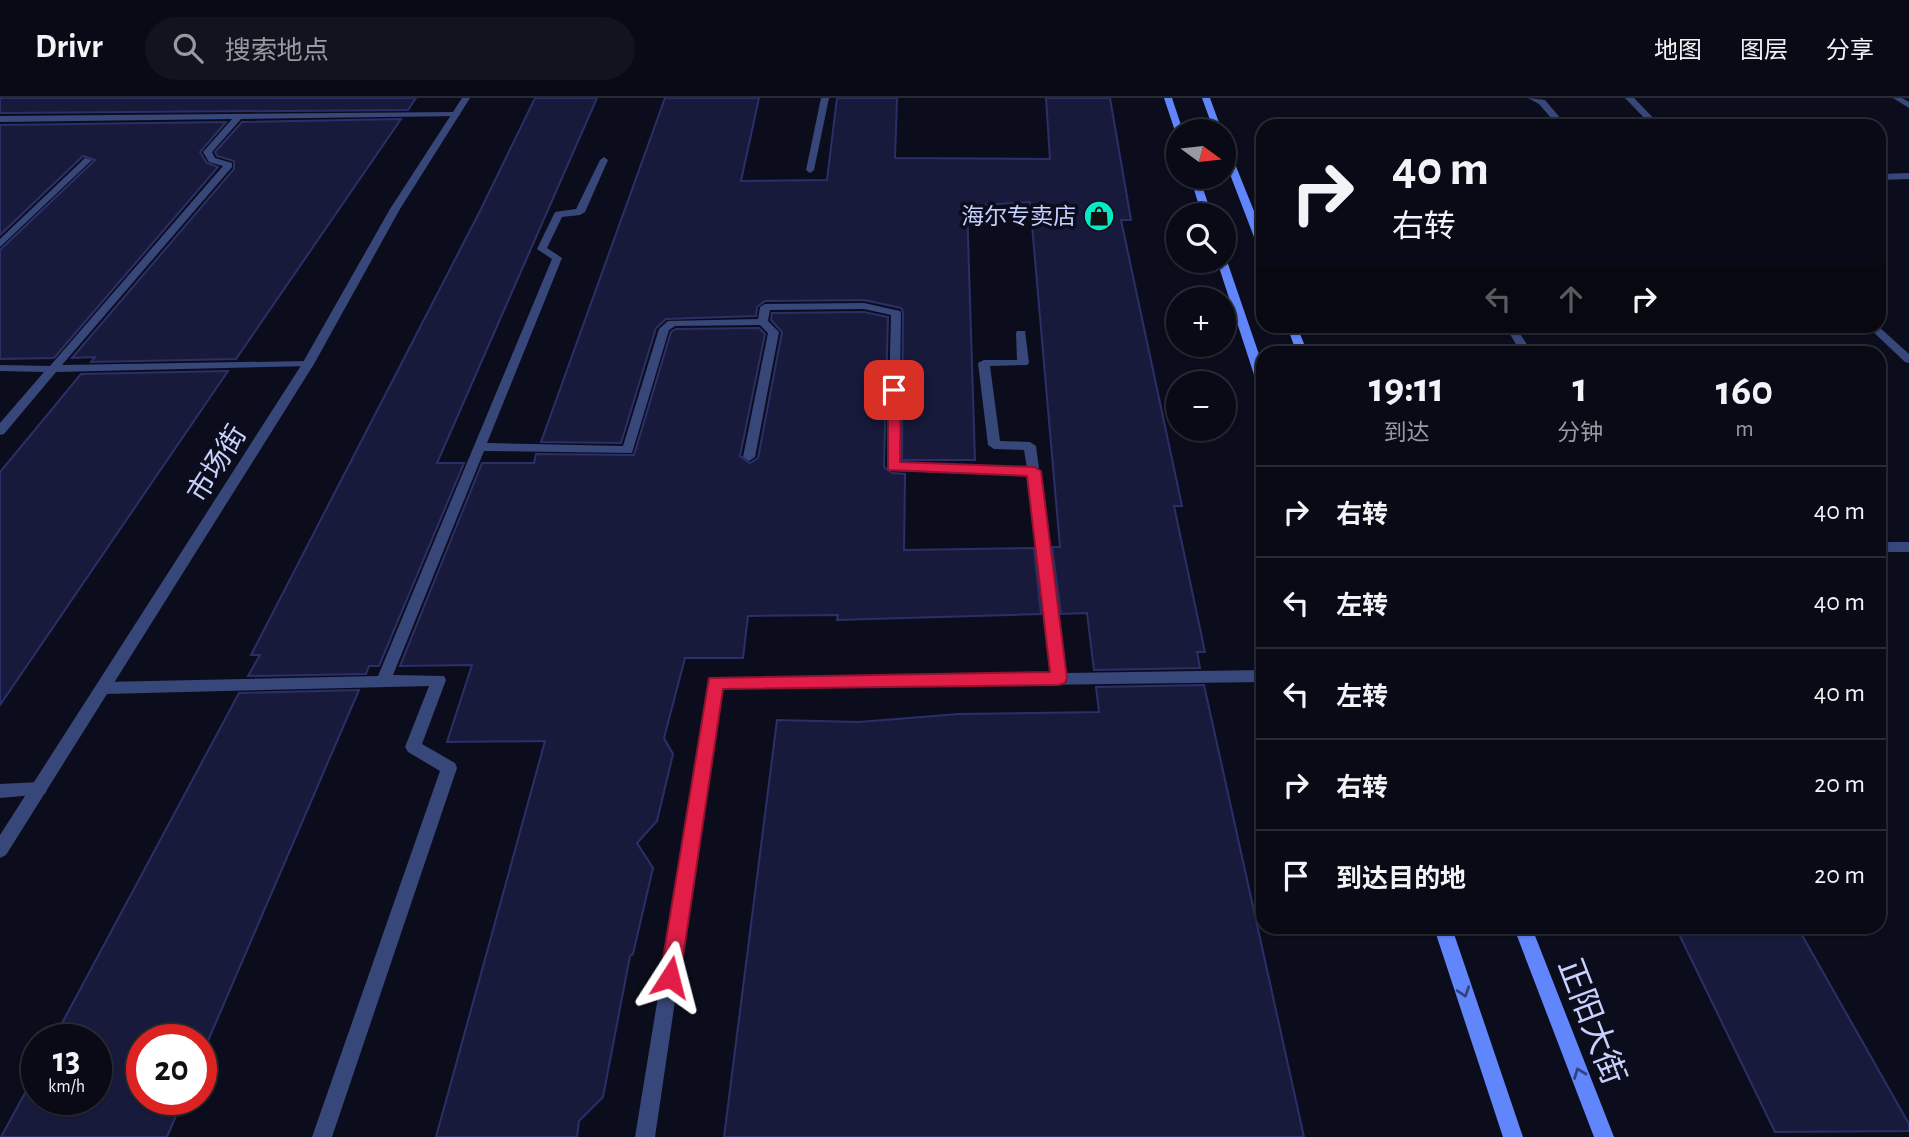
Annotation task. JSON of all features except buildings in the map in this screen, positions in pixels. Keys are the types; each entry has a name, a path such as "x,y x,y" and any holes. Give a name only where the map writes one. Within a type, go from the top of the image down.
{"main road":[{"path":"1168,98 1175,119"},
{"path":"1206,98 1214,119"},
{"path":"1236,178 1256,229"},
{"path":"1226,273 1256,363"},
{"path":"1445,934 1513,1137"},
{"name":"正阳大街","path":"1525,934 1604,1137"}],"street":[{"name":"市场街","path":"0,850 308,364 395,209 467,98"},
{"path":"810,170 825,98"},
{"path":"1532,98 1542,102 1557,119"},
{"path":"1629,98 1650,119"},
{"path":"1897,98 1909,106"},
{"path":"0,119 456,114"},
{"path":"0,431 229,165 212,159 207,152 239,116"},
{"path":"0,244 88,160"},
{"path":"383,681 557,257 542,249 558,214 580,212 604,160"},
{"path":"1886,177 1909,176"},
{"path":"763,322 765,307 864,306 896,313 893,467 1034,471"},
{"path":"479,447 628,450 664,329 672,323 763,322 774,332 749,457"},
{"path":"1021,333 1023,363 984,363 995,445 1030,446 1059,678"},
{"path":"1880,333 1909,360"},
{"path":"0,368 308,364"},
{"path":"1886,547 1909,547"},
{"path":"645,1137 715,682 1256,676"},
{"path":"104,688 439,680 413,747 449,768 322,1137"},
{"path":"0,791 39,789"}],"place":[{"name":"海尔专卖店","path":"1099,216"}],"route":[{"path":"670,977 715,682 1059,678 1034,471 893,467 894,390"}]}
